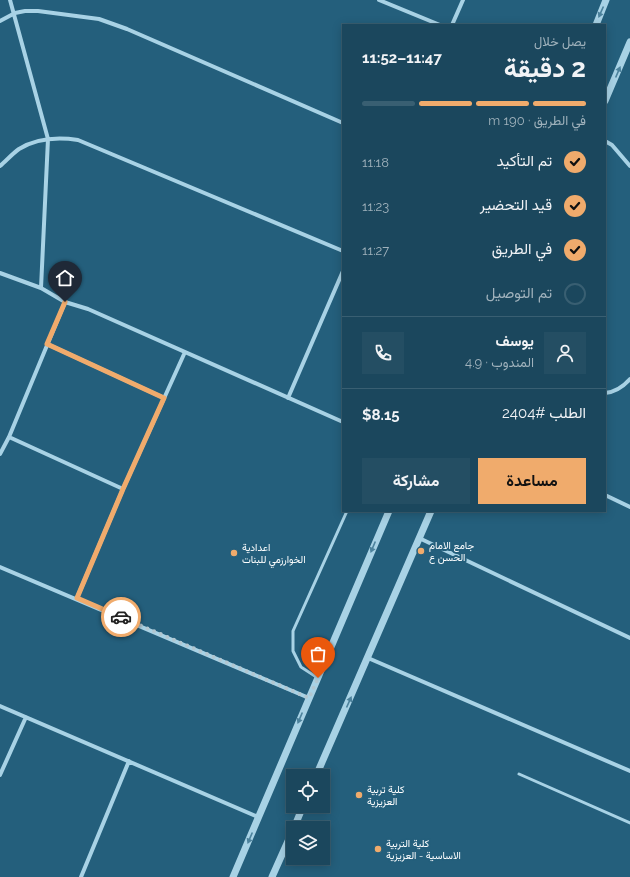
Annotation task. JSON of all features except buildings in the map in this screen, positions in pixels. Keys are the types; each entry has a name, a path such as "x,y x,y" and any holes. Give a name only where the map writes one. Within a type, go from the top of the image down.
{"street":[{"path":"10,0 15,13 48,139 41,288"},
{"path":"379,0 438,24"},
{"path":"452,24 463,0"},
{"path":"596,24 606,0"},
{"path":"0,22 15,13 25,11 38,11 99,19 126,29 342,123"},
{"path":"606,99 630,42"},
{"path":"0,166 19,150 34,142 63,138 78,140 342,250"},
{"path":"606,142 612,145 630,166"},
{"path":"0,273 41,288 65,302 88,310 342,422"},
{"path":"288,398 342,273"},
{"path":"0,454 9,437 65,302"},
{"path":"47,344 164,398"},
{"path":"77,598 123,489 185,352"},
{"path":"606,392 613,392 620,389 630,380"},
{"path":"9,437 123,489"},
{"path":"606,495 630,507"},
{"path":"233,877 389,512"},
{"path":"319,769 431,512"},
{"path":"419,538 630,638"},
{"path":"0,567 77,598 309,698"},
{"path":"368,658 630,771"},
{"path":"0,706 258,817"},
{"path":"0,775 26,717"},
{"path":"81,877 129,761"},
{"path":"272,877 286,845"}],"lane":[{"path":"318,678 301,667 293,651 293,631 347,512"},
{"path":"519,774 630,823"}],"way so far":[{"path":"121,617 309,698 318,678"}],"place":[{"name":"جامع الامام الحسن ع","path":"421,551"},
{"name":"اعدادية الخوارزمي للبنات","path":"234,553"},
{"name":"كلية تربية العزيزية","path":"359,795"},
{"name":"كلية التربية الاساسية - العزيزية","path":"378,849"}],"route":[{"path":"65,302 47,344 164,398 123,489 77,598 121,617"}]}
